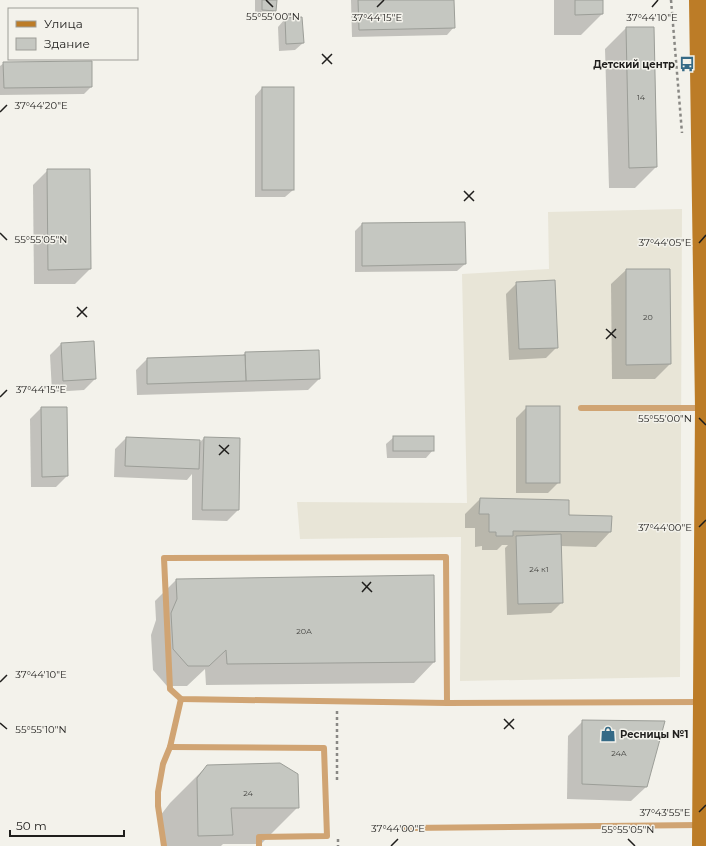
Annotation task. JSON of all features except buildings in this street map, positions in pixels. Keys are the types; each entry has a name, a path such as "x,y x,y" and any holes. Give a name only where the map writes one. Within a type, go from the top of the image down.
{"street":[{"path":"698,0 705,331 702,846"}],"lane":[{"path":"581,408 704,408"},
{"path":"447,702 446,556 164,558 170,689 182,699 447,702 702,702"},
{"path":"164,846 158,806 158,792 163,764 170,747 182,699"},
{"path":"170,747 324,748 327,836 259,837 259,846"},
{"path":"405,828 702,825"}],"path":[{"path":"671,0 682,138"},
{"path":"337,701 337,785"},
{"path":"338,838 338,846"}],"shaded area":[{"path":"682,209 680,677 460,681 461,537 300,539 297,502 467,503 462,274 549,269 548,212"}],"place":[{"name":"Детский центр","path":"687,64"},
{"name":"Ресницы №1","path":"608,734"}]}
